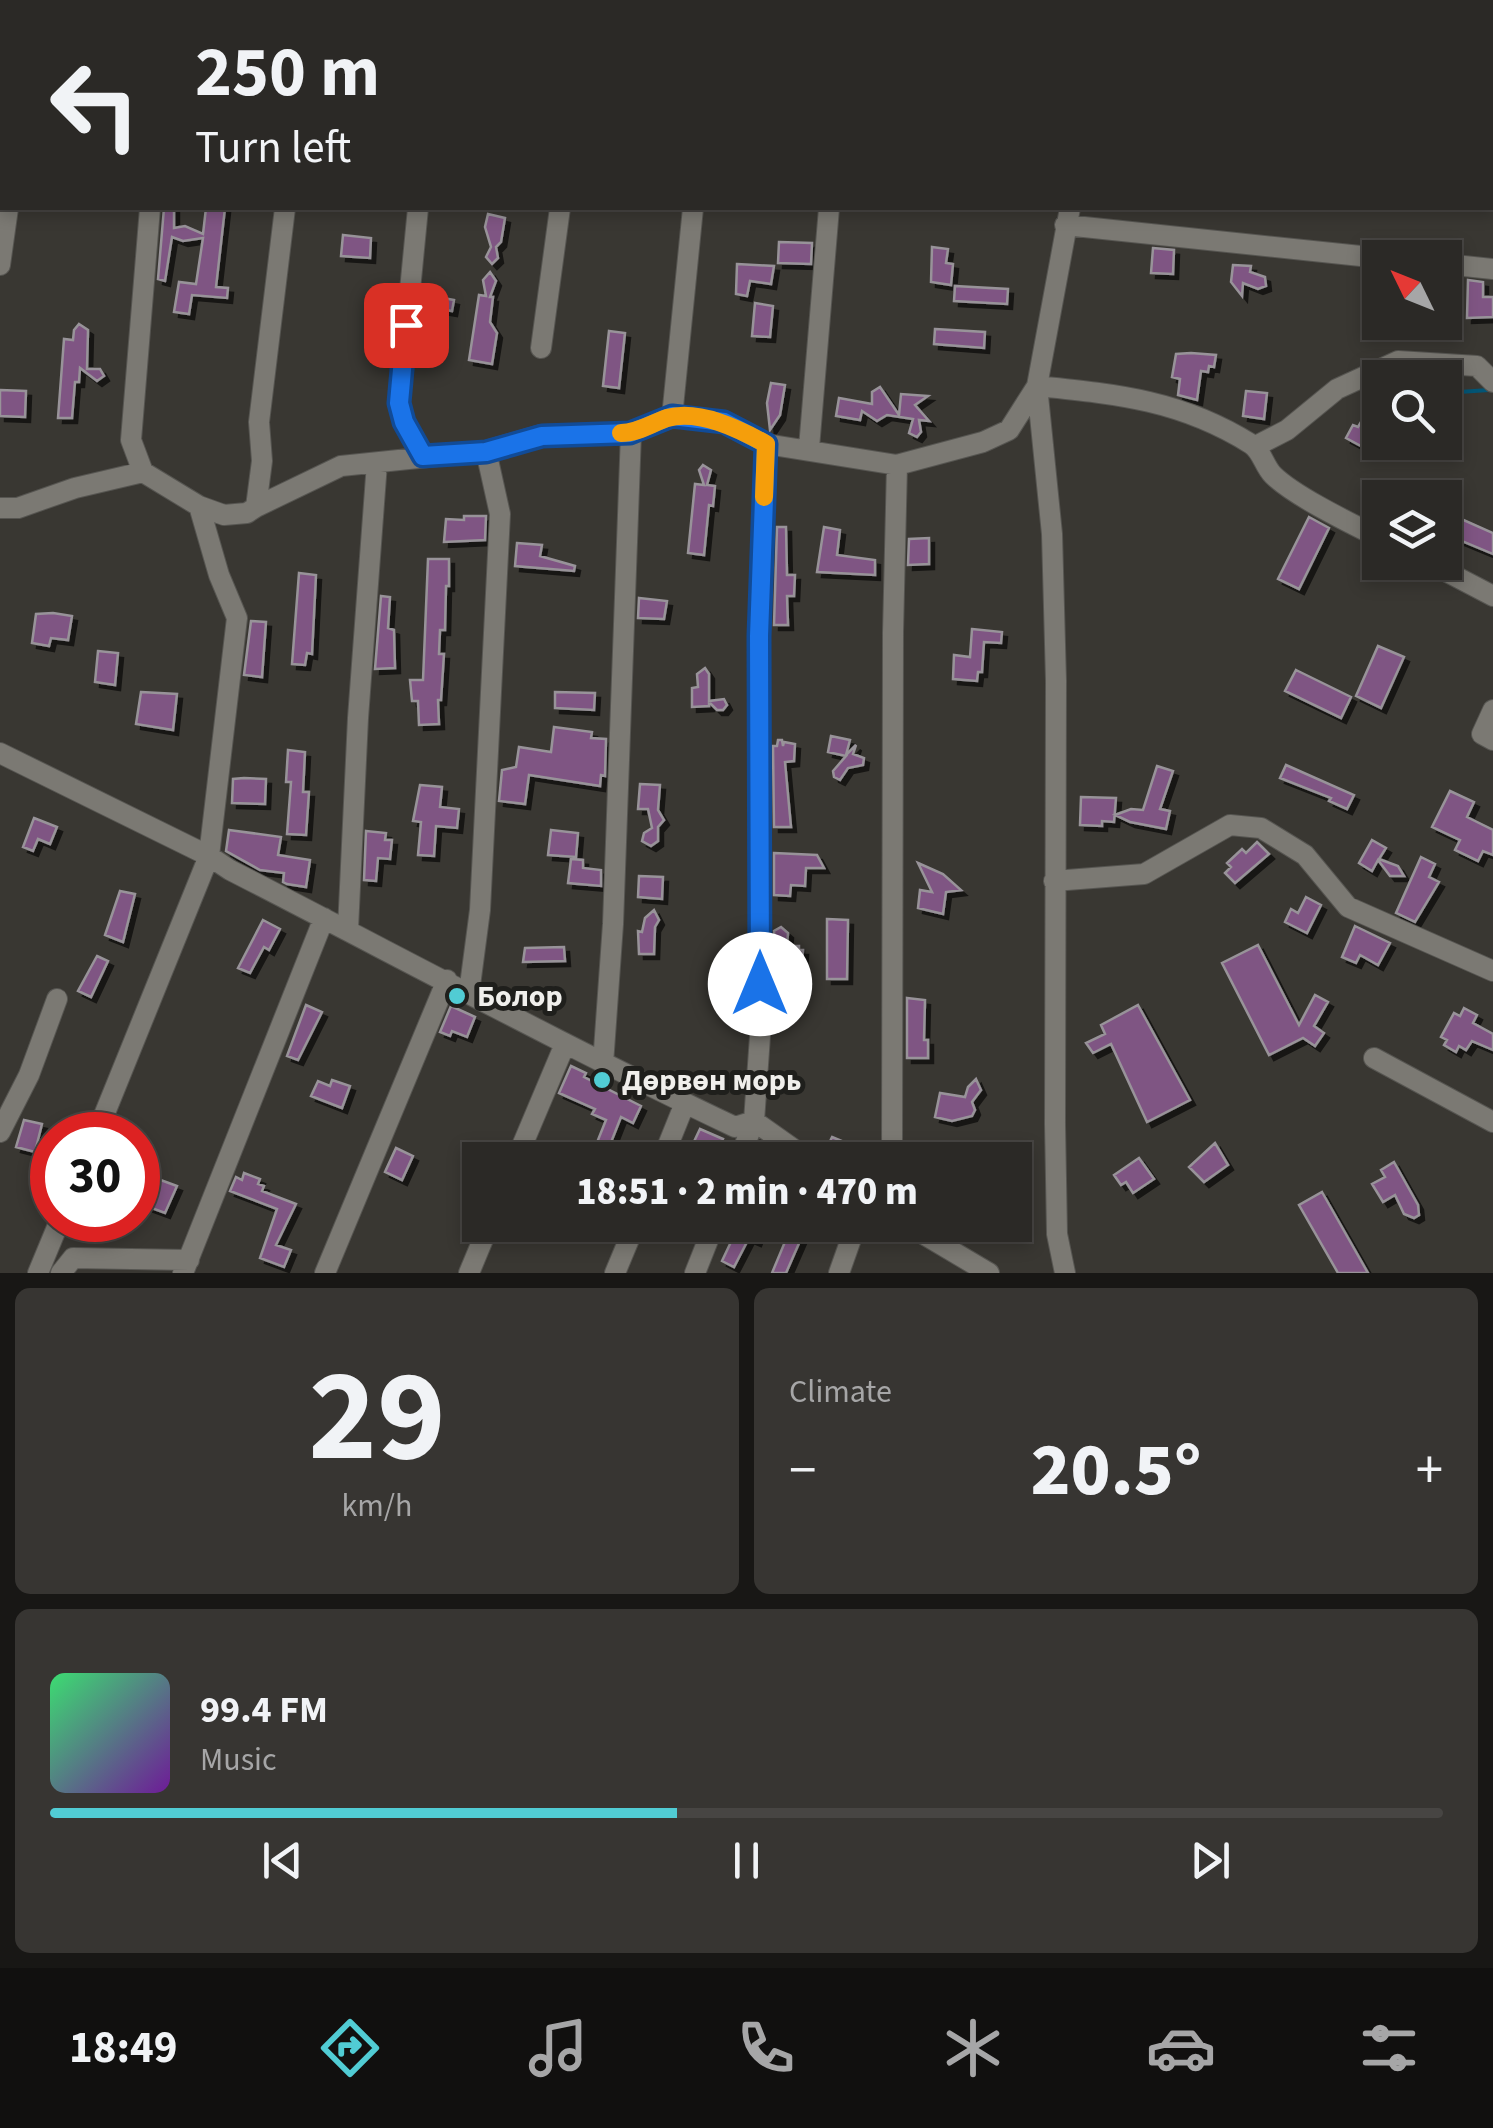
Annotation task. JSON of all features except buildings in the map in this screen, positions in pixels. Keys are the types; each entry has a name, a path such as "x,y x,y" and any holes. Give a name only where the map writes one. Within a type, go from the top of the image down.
{"street":[{"path":"0,265 8,210"},
{"path":"150,210 131,440 143,472 200,506 224,515 247,513 342,466 486,452 542,436 630,433 672,416 724,422 766,444 897,465 982,442 1009,430 1036,386"},
{"path":"256,507 262,462 259,422 285,210"},
{"path":"418,210 399,403 404,422 423,456"},
{"path":"541,348 560,210"},
{"path":"672,416 694,210"},
{"path":"809,448 829,210"},
{"path":"1064,1273 1057,1234 1052,534 1036,386 1068,216 1362,256"},
{"path":"1462,266 1493,269"},
{"path":"1256,446 1287,430 1338,389 1398,361 1477,366 1493,382"},
{"path":"1036,386 1127,395 1180,410 1256,446 1274,475 1362,529"},
{"path":"603,1064 612,924 630,433"},
{"path":"746,1142 754,1121 760,1022 759,636 766,444"},
{"path":"469,993 480,910 500,514 486,452"},
{"path":"348,929 358,718 377,463"},
{"path":"892,1142 897,465"},
{"path":"0,508 18,508 75,488 143,472"},
{"path":"105,1112 209,856 238,618 220,575 200,506"},
{"path":"1462,580 1493,596"},
{"path":"1493,710 1482,734 1493,740"},
{"path":"0,752 209,856 603,1064 735,1127 754,1121"},
{"path":"1054,881 1144,874 1230,826 1262,828 1305,855 1348,907 1493,972"},
{"path":"61,1273 73,1258 186,1267 324,918"},
{"path":"325,1273 447,980"},
{"path":"0,1130 30,1075 57,1000"},
{"path":"524,1142 565,1044"},
{"path":"1374,1058 1493,1122"},
{"path":"669,1142 685,1103"},
{"path":"754,1121 784,1142"},
{"path":"38,1273 51,1242"},
{"path":"469,1273 482,1242"},
{"path":"615,1273 628,1242"},
{"path":"695,1273 707,1242"},
{"path":"839,1273 850,1242"},
{"path":"936,1242 988,1273"}],"waterway":[{"path":"1462,392 1489,390"}],"slow traffic":[{"path":"621,433 672,416 724,422 766,444 764,497"}],"place":[{"name":"Болор","path":"457,996"},
{"name":"Дөрвөн морь","path":"602,1080"}],"route":[{"path":"406,325 399,403 404,422 423,456 486,452 542,436 630,433 672,416 724,422 766,444 759,636 760,984"}]}
